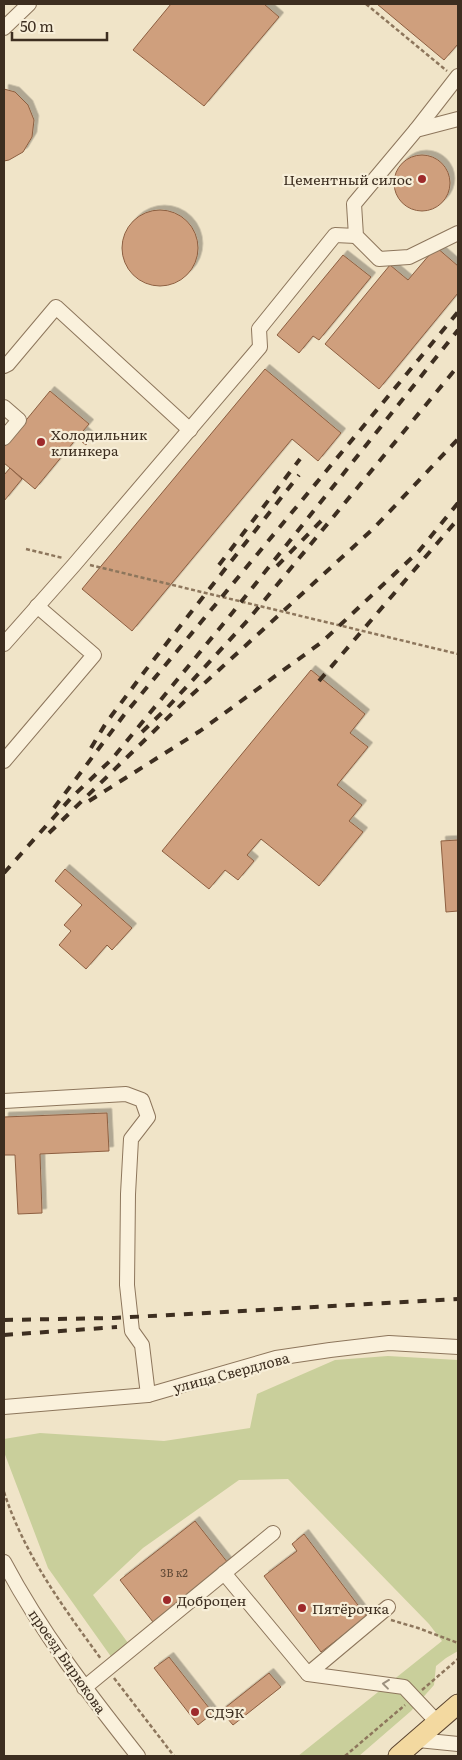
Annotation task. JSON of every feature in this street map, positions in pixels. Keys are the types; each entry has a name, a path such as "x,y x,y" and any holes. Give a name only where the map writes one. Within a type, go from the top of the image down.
{"main road":[{"path":"398,1756 458,1704"}],"street":[{"path":"4,28 29,4"},
{"path":"454,74 416,130 354,204 356,236 379,259 409,257 458,233"},
{"path":"416,130 458,119"},
{"path":"4,644 260,347 259,329 335,235 356,236"},
{"path":"4,366 8,364 56,307 190,430"},
{"path":"4,407 19,420 4,438"},
{"path":"4,761 94,655 37,606"},
{"path":"4,1101 126,1094 142,1100 148,1117 130,1139 127,1285 132,1331 142,1345 148,1395"},
{"name":"улица Свердлова","path":"4,1407 148,1395 276,1358 330,1350 390,1343 458,1347"},
{"path":"84,1688 274,1533"},
{"name":"проезд Бирюкова","path":"4,1562 19,1591 48,1637 84,1688 138,1756"},
{"path":"224,1573 308,1674 404,1687 437,1722"},
{"path":"308,1674 383,1612"},
{"path":"418,1740 458,1744"}],"path":[{"path":"366,4 454,74"},
{"path":"26,549 64,559"},
{"path":"84,564 458,654"},
{"path":"4,1492 29,1551 61,1604 107,1669 174,1756"},
{"path":"383,1612 458,1643"},
{"path":"345,1756 458,1660"}],"green space":[{"path":"388,1356 458,1360 458,1651 436,1666 434,1685 411,1711 359,1756 298,1756 442,1641 429,1624 288,1479 239,1480 143,1548 93,1595 128,1643 112,1658 48,1568 4,1452 4,1439 40,1433 164,1441 250,1428 257,1394 335,1360"}],"building":[{"path":"171,4 264,4 279,17 204,106 133,50"},
{"path":"377,4 458,4 458,44 444,60"},
{"path":"4,89 15,92 28,105 34,120 32,137 23,152 4,161"},
{"name":"Цементный силос","path":"422,155 433,157 442,163 448,172 450,183 448,194 442,203 433,209 422,211 411,209 402,203 396,194 394,183 396,172 402,163 411,157"},
{"path":"160,210 174,213 187,221 195,234 198,248 195,262 187,275 174,283 160,286 146,283 133,275 125,262 122,248 125,234 133,221 146,213"},
{"path":"436,247 458,266 458,293 379,389 325,344 390,265 408,280"},
{"path":"343,255 371,277 319,340 313,336 299,353 277,335"},
{"path":"265,369 341,433 318,461 292,439 132,631 82,589"},
{"name":"Холодильник клинкера","path":"50,391 89,424 83,431 92,439 86,445 77,438 35,489 4,463 4,447"},
{"path":"10,468 22,479 4,501 4,475"},
{"path":"311,670 365,714 350,733 368,747 337,785 362,805 349,821 363,832 319,886 261,839 247,855 254,861 238,880 225,870 209,889 162,851"},
{"path":"458,840 458,911 446,912 441,841"},
{"path":"65,869 132,928 112,950 107,945 86,969 59,945 71,931 64,925 82,905 55,881"},
{"path":"107,1113 109,1151 40,1154 42,1213 18,1214 15,1155 4,1155 4,1117"},
{"path":"195,1521 228,1563 153,1622 120,1580"},
{"path":"304,1534 367,1617 321,1652 264,1576 297,1551 292,1544"},
{"path":"169,1657 213,1713 198,1725 154,1668"},
{"path":"269,1673 281,1687 233,1725 221,1711"}],"railway":[{"path":"54,808 124,715 458,312"},
{"path":"4,873 71,798 112,759 233,612 458,330"},
{"path":"142,732 167,708 248,620 458,366"},
{"path":"49,833 185,701 374,528 458,439"},
{"path":"219,565 300,459"},
{"path":"91,748 106,723 148,667 299,475"},
{"path":"89,801 200,731 322,642 419,551 458,503"},
{"path":"277,566 324,518"},
{"path":"319,681 458,519"},
{"path":"4,1320 114,1318 458,1299"},
{"path":"4,1335 117,1327"}],"place":[{"name":"Цементный силос","path":"422,179"},
{"name":"Холодильник клинкера","path":"41,442"},
{"name":"Доброцен","path":"167,1600"},
{"name":"Пятёрочка","path":"302,1608"},
{"name":"СДЭК","path":"195,1712"}]}
